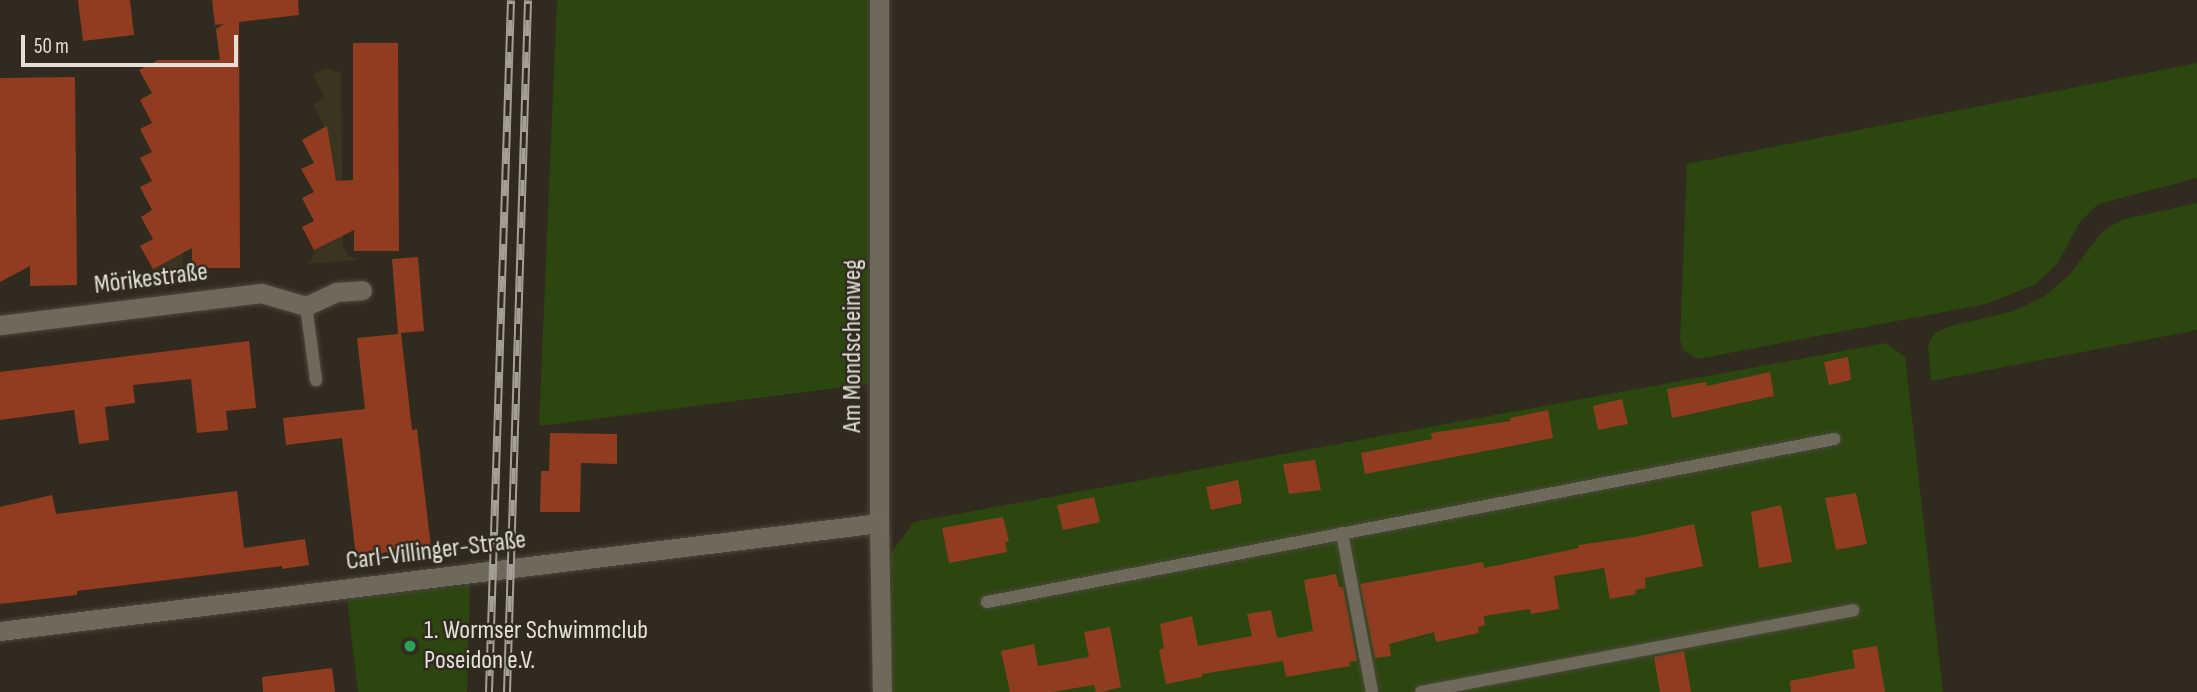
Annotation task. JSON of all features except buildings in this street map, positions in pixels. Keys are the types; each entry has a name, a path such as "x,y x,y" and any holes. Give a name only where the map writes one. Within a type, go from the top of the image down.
{"street":[{"name":"Am Mondscheinweg","path":"879,0 879,523 882,692"},
{"path":"306,306 336,292 362,290"},
{"name":"Mörikestraße","path":"0,325 261,293 306,306"},
{"name":"Carl-Villinger-Straße","path":"0,631 361,593 879,523"}],"lane":[{"path":"306,306 316,380"},
{"path":"987,601 1834,439"},
{"path":"1342,533 1372,692"},
{"path":"1421,692 1853,610"}],"shaded area":[{"path":"325,68 341,73 343,247 348,255 359,260 305,264 312,260 314,250 326,244 326,215 314,192 325,185 314,163 326,156 313,133 325,127 313,104 325,98 313,75"},
{"path":"180,91 183,265 186,275 196,279 140,285 148,280 153,269 165,262 164,233"}],"green space":[{"path":"557,0 869,0 868,384 539,426"},
{"path":"2197,63 2197,178 2098,204 2080,222 2057,264 2036,284 1986,304 1697,359 1683,350 1680,339 1687,164"},
{"path":"2197,203 2197,330 1931,381 1928,345 1935,333 1951,326 2014,311 2045,296 2070,274 2102,232 2121,220"},
{"path":"1886,343 1905,357 1943,692 891,692 891,553 914,522"},
{"name":"1. Wormser Schwimmclub Poseidon e.V.","path":"470,585 467,692 358,692 347,599"}],"railway":[{"path":"489,692 511,0"},
{"path":"507,692 528,0"}],"place":[{"name":"1. Wormser Schwimmclub Poseidon e.V.","path":"410,646"}]}
